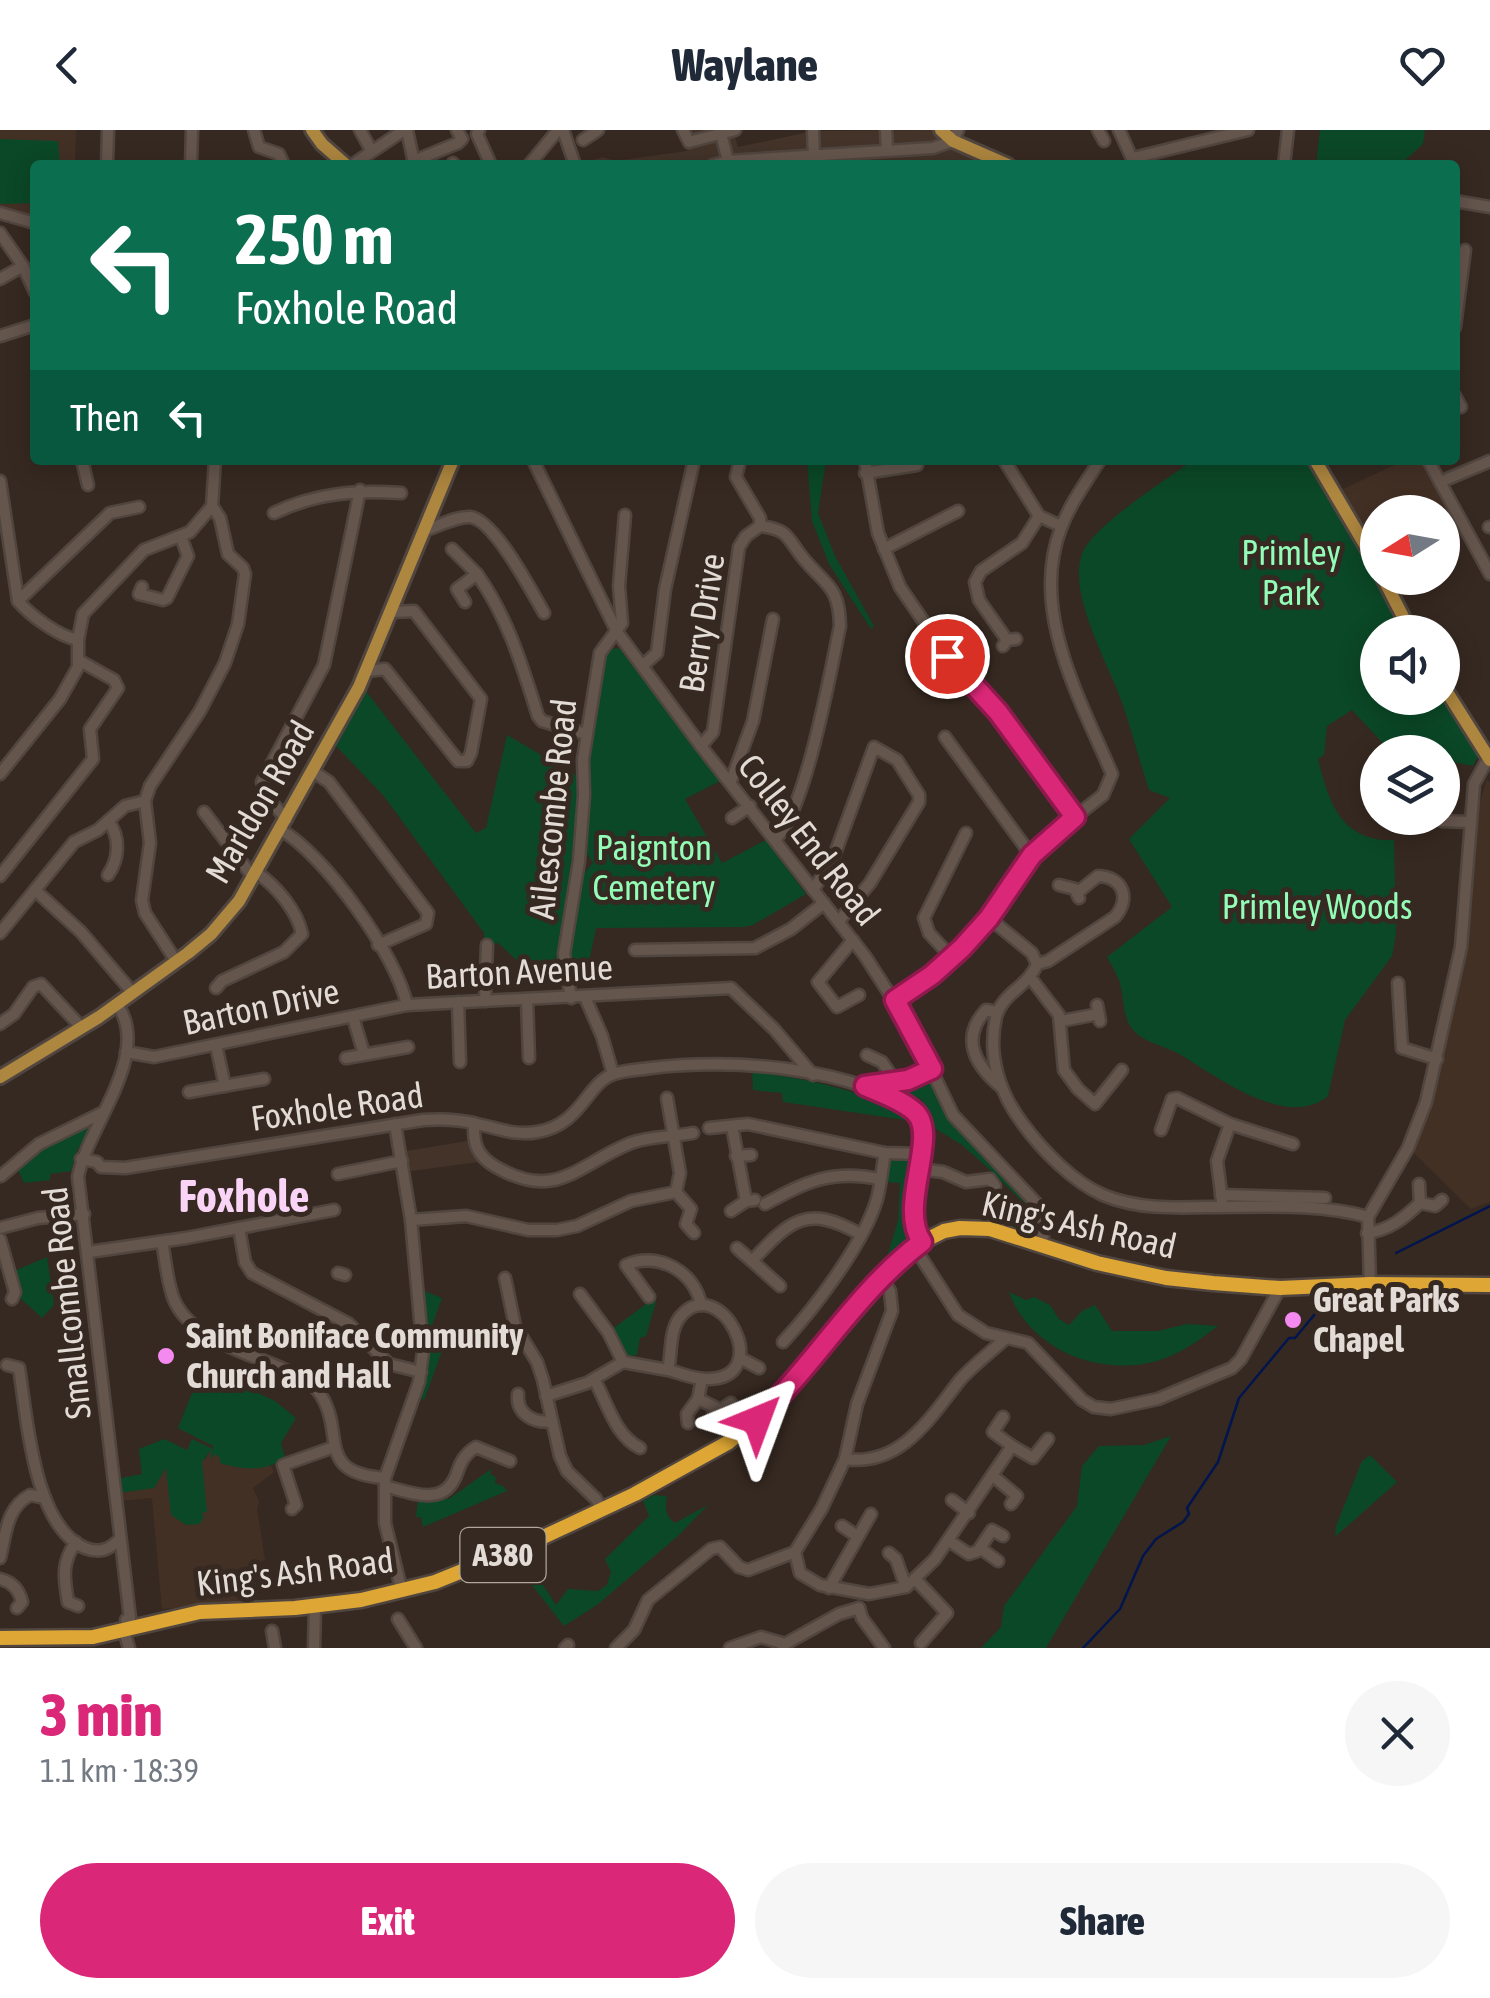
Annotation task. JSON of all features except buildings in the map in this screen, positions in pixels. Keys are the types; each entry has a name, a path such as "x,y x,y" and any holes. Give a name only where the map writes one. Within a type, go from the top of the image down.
{"highway":[{"name":"King's Ash Road","path":"0,1638 76,1638 200,1612 315,1606 402,1592 454,1576 602,1510 704,1458 779,1400 882,1278 918,1245 944,1231 978,1228 1144,1274 1280,1288 1490,1285"}],"main road":[{"path":"312,130 343,160"},
{"path":"941,130 999,160"},
{"name":"Marldon Road","path":"0,1077 82,1028 221,924 255,875 366,671 451,465"},
{"path":"1318,465 1360,537"},
{"path":"1460,712 1489,757"}],"street":[{"path":"107,160 108,130"},
{"path":"191,160 192,130"},
{"path":"254,130 258,147 279,154 282,160"},
{"path":"360,130 371,150"},
{"path":"356,160 405,130 413,160"},
{"path":"421,160 462,140 457,130"},
{"path":"480,130 476,134 488,160"},
{"path":"533,160 560,130 574,142 575,160"},
{"path":"574,142 598,130"},
{"path":"683,130 689,142 734,130"},
{"path":"812,130 814,156"},
{"path":"886,130 887,150"},
{"path":"1120,130 1133,160"},
{"path":"1141,160 1248,130"},
{"path":"1285,160 1288,130"},
{"path":"720,131 728,160"},
{"path":"745,160 934,148 956,135"},
{"path":"858,152 858,160"},
{"path":"1460,203 1490,207"},
{"path":"0,212 30,221"},
{"path":"0,233 30,281"},
{"path":"1460,288 1465,250"},
{"path":"0,279 23,266"},
{"path":"0,336 30,327"},
{"path":"1440,482 1490,461"},
{"path":"83,465 88,485"},
{"path":"0,774 60,699 80,662 82,614 144,550 195,529 212,506 215,465"},
{"name":"Colley End Road","path":"534,465 617,632 895,1000 953,1115 1038,1204 1044,1223 1042,1246"},
{"path":"642,666 656,653 665,589 693,465"},
{"name":"Berry Drive","path":"701,746 713,732 739,547 760,526 760,518 736,478 739,465"},
{"path":"865,465 884,550 900,587 947,656 998,712 1075,817"},
{"path":"866,473 911,465"},
{"path":"1007,465 1039,516 1061,526"},
{"path":"895,1000 952,958 989,918 1032,855 1104,795 1112,774 1072,680 1058,634 1050,576 1061,526 1097,465"},
{"path":"1431,465 1490,574"},
{"path":"0,480 18,601 27,612 68,638 78,640"},
{"path":"274,513 294,504 360,490 401,493"},
{"path":"284,824 262,782 324,664 360,490"},
{"path":"176,961 145,912 142,900 150,843 145,801 150,786 212,689 238,624 245,574 228,554 220,518 212,506"},
{"path":"18,601 110,513 139,507"},
{"path":"884,550 958,511"},
{"path":"617,632 623,615 619,586 624,515"},
{"path":"1009,642 979,600 975,582 981,572 1022,543 1039,516"},
{"path":"422,530 474,517 501,544 544,612"},
{"path":"760,526 779,528 789,536 802,558 832,588 840,610 840,626 798,797 781,834 774,839"},
{"path":"142,587 140,594 167,598 188,556 181,537"},
{"path":"451,553 478,574 499,606 538,716 542,721 586,734"},
{"path":"465,602 457,590 478,574"},
{"path":"366,671 385,669 458,761 467,761 472,753 481,699 414,611 392,612"},
{"path":"731,781 753,721 773,619"},
{"name":"Ailescombe Road","path":"572,998 564,954 578,861 586,734 600,653 617,632"},
{"path":"0,876 93,759 90,729 118,688 114,680 80,662"},
{"path":"945,736 1032,855"},
{"path":"812,890 833,859 874,748 892,756 919,794 919,802 870,883 839,921"},
{"path":"1370,1284 1368,1217 1420,1122 1437,1059 1461,946 1474,784 1489,757"},
{"path":"314,772 329,782 428,912 426,924 378,944"},
{"path":"0,933 74,842 92,834 125,806 145,801"},
{"path":"731,817 750,806"},
{"path":"204,812 255,875 269,881 288,905 302,934 284,952 222,981 216,988"},
{"path":"108,821 114,829 117,847 108,875"},
{"path":"1460,822 1470,822"},
{"name":"Barton Avenue","path":"284,824 336,878 378,944 407,1005 731,988 774,1029 814,1076"},
{"path":"952,958 929,932 924,918 966,833"},
{"path":"1001,1087 993,1042 997,1012 1006,998 1030,977 1037,964 1048,961 1122,909 1124,894 1119,883 1109,877 1098,876 1079,895 1059,885"},
{"path":"36,890 81,932 132,992"},
{"path":"635,950 755,948 824,903"},
{"path":"989,918 1032,953 1037,964"},
{"path":"852,940 818,982 838,1007 858,995"},
{"path":"485,1001 487,946"},
{"path":"1030,977 1061,1021 1063,1064 1078,1089 1095,1104 1116,1072"},
{"path":"1398,983 1402,1048 1437,1059"},
{"path":"0,1024 14,1014 20,1002 39,984 52,993 82,1028"},
{"path":"585,997 613,1074 720,1062 773,1067 865,1086 917,1114 923,1130 912,1220 918,1245 958,1315 977,1330 1028,1343 1082,1400 1100,1408 1158,1398 1232,1368 1241,1359 1280,1288"},
{"path":"527,1000 529,1058"},
{"path":"458,1002 460,1062"},
{"path":"116,1004 126,1021 126,1052"},
{"name":"Barton Drive","path":"126,1052 154,1057 407,1005"},
{"path":"997,1012 986,1010 978,1018 971,1042 977,1062 1001,1087 1031,1134 1096,1191 1127,1203 1170,1208 1319,1195"},
{"path":"1061,1021 1098,1013"},
{"path":"353,1017 364,1054"},
{"path":"216,1045 225,1086"},
{"path":"346,1058 408,1047"},
{"name":"Smallcombe Road","path":"125,1626 130,1618 122,1607 120,1538 78,1177 82,1158 120,1077 126,1052"},
{"path":"867,1054 887,1058 896,1082"},
{"path":"865,1086 896,1082 932,1069"},
{"name":"Foxhole Road","path":"82,1158 107,1168 125,1168 440,1120 520,1134 547,1130 573,1115 598,1084 613,1074"},
{"path":"189,1092 264,1079"},
{"path":"667,1098 680,1180 676,1192"},
{"path":"1162,1130 1172,1100 1177,1098 1230,1124 1296,1144"},
{"path":"1,1176 40,1144 104,1112"},
{"path":"709,1128 732,1126 747,1119 885,1153 921,1154"},
{"path":"474,1123 473,1140 486,1161 518,1178 535,1181 564,1180 628,1145 692,1133"},
{"path":"395,1124 411,1220 423,1342 422,1372 385,1482 385,1524 402,1592"},
{"path":"1222,1201 1217,1161 1230,1124"},
{"path":"732,1126 736,1156 756,1202"},
{"path":"783,1342 812,1318 860,1234 877,1198 885,1153"},
{"path":"736,1156 751,1155"},
{"path":"338,1174 402,1162"},
{"path":"919,1168 943,1172 966,1182 990,1178 995,1186"},
{"path":"731,1211 814,1178 879,1179"},
{"path":"1419,1184 1420,1203"},
{"path":"411,1220 466,1216 528,1230 558,1230 577,1226 631,1201 676,1192"},
{"path":"676,1192 692,1210 686,1224 694,1233"},
{"path":"1420,1203 1435,1206 1442,1200"},
{"path":"1222,1201 1328,1208 1368,1217"},
{"path":"1367,1233 1382,1231 1420,1203"},
{"path":"89,1252 334,1210"},
{"path":"0,1228 38,1218 84,1214"},
{"path":"752,1261 786,1226 799,1220 830,1219 860,1234"},
{"path":"239,1228 245,1262 252,1273 349,1324 389,1364 422,1372"},
{"path":"0,1239 15,1292 12,1299"},
{"path":"162,1242 171,1291 183,1314 198,1330 308,1380 325,1404 338,1459 348,1470 421,1496 435,1496 453,1484 470,1450 484,1448 503,1462"},
{"path":"737,1248 780,1286"},
{"path":"613,1273 640,1259 651,1259 694,1282 701,1305"},
{"path":"626,1265 648,1297"},
{"path":"505,1278 513,1296 515,1326 537,1362 560,1456 567,1470 602,1510"},
{"path":"616,1648 629,1636 648,1600 711,1549 720,1547 738,1567 748,1570 795,1552 822,1508 845,1458 857,1404 892,1310 890,1291 882,1278"},
{"path":"580,1294 583,1309 608,1332 623,1362"},
{"path":"668,1370 677,1322 686,1311 701,1305 716,1309 729,1319 740,1358 758,1368"},
{"path":"845,1458 869,1460 889,1453 913,1437 961,1380 1006,1338"},
{"path":"546,1396 571,1390 623,1362 702,1379 728,1374 740,1358"},
{"path":"18,1364 32,1456 45,1498 76,1542 98,1551 108,1550 120,1538"},
{"path":"594,1379 609,1412 633,1447"},
{"path":"684,1416 698,1399 702,1379"},
{"path":"698,1399 722,1409"},
{"path":"514,1400 533,1421 552,1421"},
{"path":"1003,1417 993,1432 1032,1458 1048,1439"},
{"path":"795,1552 800,1573 829,1588 884,1594 912,1584 969,1513 1012,1446"},
{"path":"296,1506 283,1465 334,1447"},
{"path":"992,1476 1017,1496 1011,1504"},
{"path":"0,1558 10,1514 18,1503 30,1496 45,1498"},
{"path":"952,1500 969,1513"},
{"path":"829,1588 871,1514"},
{"path":"842,1526 857,1536"},
{"path":"949,1540 969,1554 980,1548 992,1530 1003,1536"},
{"path":"69,1606 64,1565 76,1542"},
{"path":"980,1548 998,1560"},
{"path":"830,1552 844,1561"},
{"path":"889,1553 912,1584 950,1609 921,1643"},
{"path":"0,1579 11,1583 20,1604 35,1606"},
{"path":"862,1593 862,1618 884,1648"},
{"path":"314,1648 315,1606"},
{"path":"730,1648 761,1637 784,1646 838,1614 859,1608"},
{"path":"398,1619 416,1648"},
{"path":"125,1626 129,1648"}],"shaded area":[{"path":"0,130 76,130 75,160 30,160 30,216 0,207"},
{"path":"683,130 726,130 734,134 738,147 813,131 941,130 986,160 622,160 687,151"},
{"path":"1394,465 1431,465 1447,495 1360,495 1360,520 1343,489"},
{"path":"1487,779 1490,1202 1471,1209 1414,1153 1450,1028 1470,911 1474,822"},
{"path":"473,1140 486,1161 404,1172 400,1152"},
{"path":"211,1448 221,1455 271,1466 274,1472 253,1488 259,1502 265,1560 254,1564 257,1603 162,1609 152,1498 118,1501 118,1493 154,1488 166,1466 206,1459"}],"green space":[{"path":"1320,130 1425,130 1423,144 1405,160 1317,160"},
{"path":"0,139 58,141 60,160 30,160 30,203 0,204"},
{"path":"807,465 825,465 818,513 835,556 874,626 871,629 829,564 812,521"},
{"name":"Primley Woods","path":"1186,465 1308,465 1360,548 1360,595 1385,595 1396,615 1360,615 1360,715 1454,715 1479,754 1473,766 1460,763 1460,735 1375,735 1352,710 1327,726 1324,755 1318,759 1333,805 1360,835 1394,840 1396,934 1392,956 1345,1020 1328,1096 1311,1105 1273,1104 1233,1087 1138,1034 1127,1018 1120,984 1107,957 1172,907 1129,839 1170,798 1149,790 1124,708 1085,611 1079,571 1082,554 1100,530"},
{"name":"Paignton Cemetery","path":"619,648 722,780 685,799 722,863 766,840 806,894 743,927 596,928 588,967 568,977 567,953 578,880 593,863 583,847 589,790 586,773 605,655 608,650"},
{"path":"365,690 476,833 486,828 507,735 577,776 579,803 559,953 561,979 538,980 498,943 484,946 484,933 383,795 335,745"},
{"path":"752,1072 853,1092 910,1116 912,1121 783,1102 782,1093 753,1090"},
{"path":"930,1080 956,1126 1022,1194 1036,1216 1035,1221 1031,1210 987,1167 936,1129 921,1099 888,1087 905,1088"},
{"path":"94,1119 71,1171 50,1174 50,1180 24,1183 16,1166 48,1142"},
{"path":"909,1157 915,1166 907,1218 910,1239 885,1263 898,1221 900,1183 886,1182 887,1166 892,1159"},
{"path":"47,1257 54,1305 42,1318 20,1298 12,1272"},
{"path":"424,1291 442,1298 431,1328 448,1335 424,1400 420,1398 429,1363"},
{"path":"1009,1292 1050,1305 1059,1319 1069,1325 1082,1311 1095,1305 1112,1331 1158,1331 1187,1324 1218,1326 1166,1358 1112,1365 1069,1354 1050,1344 1033,1330"},
{"path":"653,1299 656,1302 637,1355 625,1356 611,1330"},
{"path":"202,1368 275,1401 296,1418 281,1443 285,1458 270,1466 245,1468 220,1463 215,1454 211,1459 211,1450 202,1462 207,1512 201,1513 204,1516 200,1524 186,1525 171,1515 166,1468 154,1488 118,1493 116,1479 142,1474 139,1449 164,1439 187,1450 192,1439 213,1449 178,1428"},
{"path":"1171,1436 1046,1648 981,1648 1001,1627 1004,1606 1077,1506 1082,1466 1099,1446 1144,1445"},
{"path":"1370,1455 1397,1482 1335,1537 1362,1461"},
{"path":"491,1469 495,1483 507,1491 423,1527 421,1517 416,1517 418,1500 449,1499"},
{"path":"654,1495 667,1496 666,1511 675,1523 708,1505 597,1605 564,1626 532,1585 543,1585 556,1605 568,1589 598,1591 607,1585 611,1572 605,1559 649,1516 643,1501"}],"waterway":[{"path":"1396,1253 1490,1206"},
{"path":"1083,1648 1120,1609 1143,1556 1156,1539 1189,1514 1187,1508 1218,1462 1239,1398 1325,1302"}],"place":[{"name":"Great Parks Chapel","path":"1293,1320"},
{"name":"Saint Boniface Community Church and Hall","path":"166,1356"}],"district":[{"name":"Foxhole","path":"244,1196"}],"route":[{"path":"757,1420 779,1400 882,1278 922,1242 912,1226 923,1136 921,1120 910,1109 865,1086 908,1080 932,1069 895,1000 962,948 989,918 1032,855 1075,817 998,712 947,656"}],"park label":[{"name":"Primley Park","path":"1291,573"}]}
